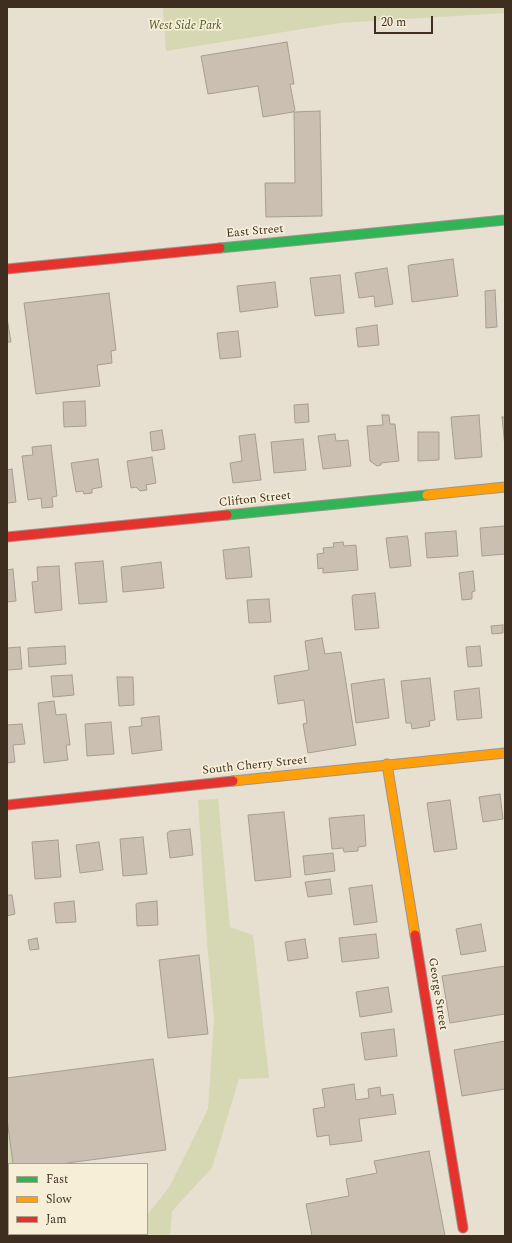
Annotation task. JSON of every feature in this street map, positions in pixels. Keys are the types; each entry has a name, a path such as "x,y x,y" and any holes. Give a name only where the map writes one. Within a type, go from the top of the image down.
{"street":[{"name":"East Street","path":"7,269 505,220"},
{"name":"Clifton Street","path":"7,537 505,487"},
{"name":"South Cherry Street","path":"7,805 387,764 505,753"},
{"name":"George Street","path":"387,764 463,1228"}],"green space":[{"name":"West Side Park","path":"163,7 505,7 505,13 340,23 166,51"},
{"path":"218,799 230,927 253,935 269,1078 239,1079 212,1168 172,1211 170,1236 130,1236 148,1235 148,1214 170,1186 208,1109 214,1019 207,942 198,800"},
{"path":"7,1119 13,1163 8,1163 7,1214"}],"building":[{"path":"287,42 294,84 290,84 295,110 293,112 263,117 258,86 208,94 201,56"},
{"path":"320,111 322,216 266,217 265,183 295,183 294,112"},
{"path":"453,259 458,296 412,302 408,266"},
{"path":"387,268 393,304 375,307 374,296 359,298 355,273"},
{"path":"340,275 344,313 315,316 310,278"},
{"path":"275,282 278,307 240,312 237,286"},
{"path":"495,290 497,327 486,328 485,291"},
{"path":"109,293 116,350 111,351 112,363 97,365 100,386 36,394 24,303"},
{"path":"7,318 11,342 7,342"},
{"path":"377,325 379,345 358,347 356,328"},
{"path":"238,331 241,357 220,359 217,333"},
{"path":"85,401 86,426 64,427 63,402"},
{"path":"308,404 309,422 295,423 294,405"},
{"path":"382,415 389,415 390,424 395,424 399,461 381,463 381,465 377,466 370,461 367,426 383,425"},
{"path":"479,415 482,457 455,459 451,417"},
{"path":"502,417 505,417 505,447"},
{"path":"162,430 165,449 152,451 150,432"},
{"path":"418,432 439,432 439,460 418,461"},
{"path":"255,434 261,480 233,483 230,463 242,461 239,436"},
{"path":"335,434 336,441 348,440 351,466 323,469 318,436"},
{"path":"303,439 306,470 274,473 271,442"},
{"path":"51,445 57,496 52,497 53,507 42,508 41,498 28,500 22,456 33,455 32,447"},
{"path":"152,457 156,483 146,485 147,490 140,491 136,487 131,488 127,461"},
{"path":"98,459 102,487 92,489 92,493 84,494 83,491 76,492 71,463"},
{"path":"12,469 16,502 7,503 7,470"},
{"path":"505,526 505,554 482,556 480,528"},
{"path":"456,531 458,556 427,558 425,533"},
{"path":"407,536 411,566 390,568 386,538"},
{"path":"343,542 344,546 356,545 358,570 323,573 323,568 318,569 317,554 324,553 323,548 334,547 333,543"},
{"path":"249,547 252,577 226,579 223,550"},
{"path":"103,561 107,602 79,604 75,563"},
{"path":"161,562 164,588 123,592 121,567"},
{"path":"59,566 62,610 35,613 32,582 38,581 37,567"},
{"path":"13,569 16,601 7,602 7,570"},
{"path":"473,571 475,591 472,592 472,599 462,600 459,573"},
{"path":"375,593 379,628 355,630 353,595"},
{"path":"269,599 271,622 249,623 247,600"},
{"path":"503,625 503,633 492,634 491,626"},
{"path":"322,638 325,654 341,652 356,745 308,753 303,724 307,723 304,700 278,704 274,676 309,670 305,641"},
{"path":"65,646 66,664 29,667 28,648"},
{"path":"480,646 482,666 468,667 466,647"},
{"path":"20,647 22,669 7,670 7,648"},
{"path":"72,675 74,695 53,697 51,676"},
{"path":"117,677 133,677 134,705 119,706"},
{"path":"430,678 435,720 429,721 430,726 412,729 411,723 406,723 401,681"},
{"path":"384,679 389,718 356,723 351,684"},
{"path":"479,688 482,718 457,720 454,691"},
{"path":"54,701 56,715 66,714 70,745 66,745 68,760 44,763 38,703"},
{"path":"159,716 162,750 132,754 129,727 142,726 141,718"},
{"path":"111,722 114,754 87,756 85,724"},
{"path":"22,724 25,744 13,745 15,762 7,763 7,725"},
{"path":"500,794 503,819 483,822 479,797"},
{"path":"450,800 457,849 434,852 427,803"},
{"path":"284,812 291,877 255,881 248,815"},
{"path":"364,815 366,846 358,847 358,851 344,852 343,848 332,849 329,818"},
{"path":"190,829 193,855 170,858 167,833 170,831"},
{"path":"143,837 147,874 123,876 120,839"},
{"path":"58,840 61,877 35,879 32,842"},
{"path":"99,842 103,870 80,873 76,845"},
{"path":"333,853 335,871 305,875 303,856"},
{"path":"330,879 332,894 308,897 305,882"},
{"path":"372,885 377,922 354,925 349,888"},
{"path":"7,895 12,895 15,914 7,916"},
{"path":"74,901 76,922 56,923 54,903"},
{"path":"157,901 158,925 137,926 136,904"},
{"path":"481,924 486,951 461,955 456,929"},
{"path":"376,934 379,958 342,962 339,938"},
{"path":"37,938 39,949 30,950 28,940"},
{"path":"305,939 308,958 288,961 285,942"},
{"path":"199,955 208,1034 168,1038 159,960"},
{"path":"505,966 505,1014 450,1023 442,976"},
{"path":"388,987 392,1012 360,1017 356,992"},
{"path":"394,1029 397,1056 365,1060 361,1033"},
{"path":"505,1041 505,1089 462,1096 454,1050"},
{"path":"153,1059 166,1150 68,1163 13,1163 7,1119 7,1078"},
{"path":"354,1084 356,1100 369,1098 368,1089 380,1087 381,1096 393,1094 396,1114 359,1119 362,1141 330,1145 329,1135 317,1137 313,1109 325,1107 322,1089"},
{"path":"429,1151 445,1236 312,1236 306,1204 349,1196 346,1179 377,1173 374,1161"}],"traffic: fast":[{"path":"220,248 505,220"},
{"path":"227,515 427,495"}],"traffic: slow":[{"path":"427,495 505,487"},
{"path":"233,781 505,753"},
{"path":"387,764 415,935"}],"traffic: jam":[{"path":"7,269 220,248"},
{"path":"7,537 227,515"},
{"path":"7,805 233,781"},
{"path":"415,935 463,1228"}]}
